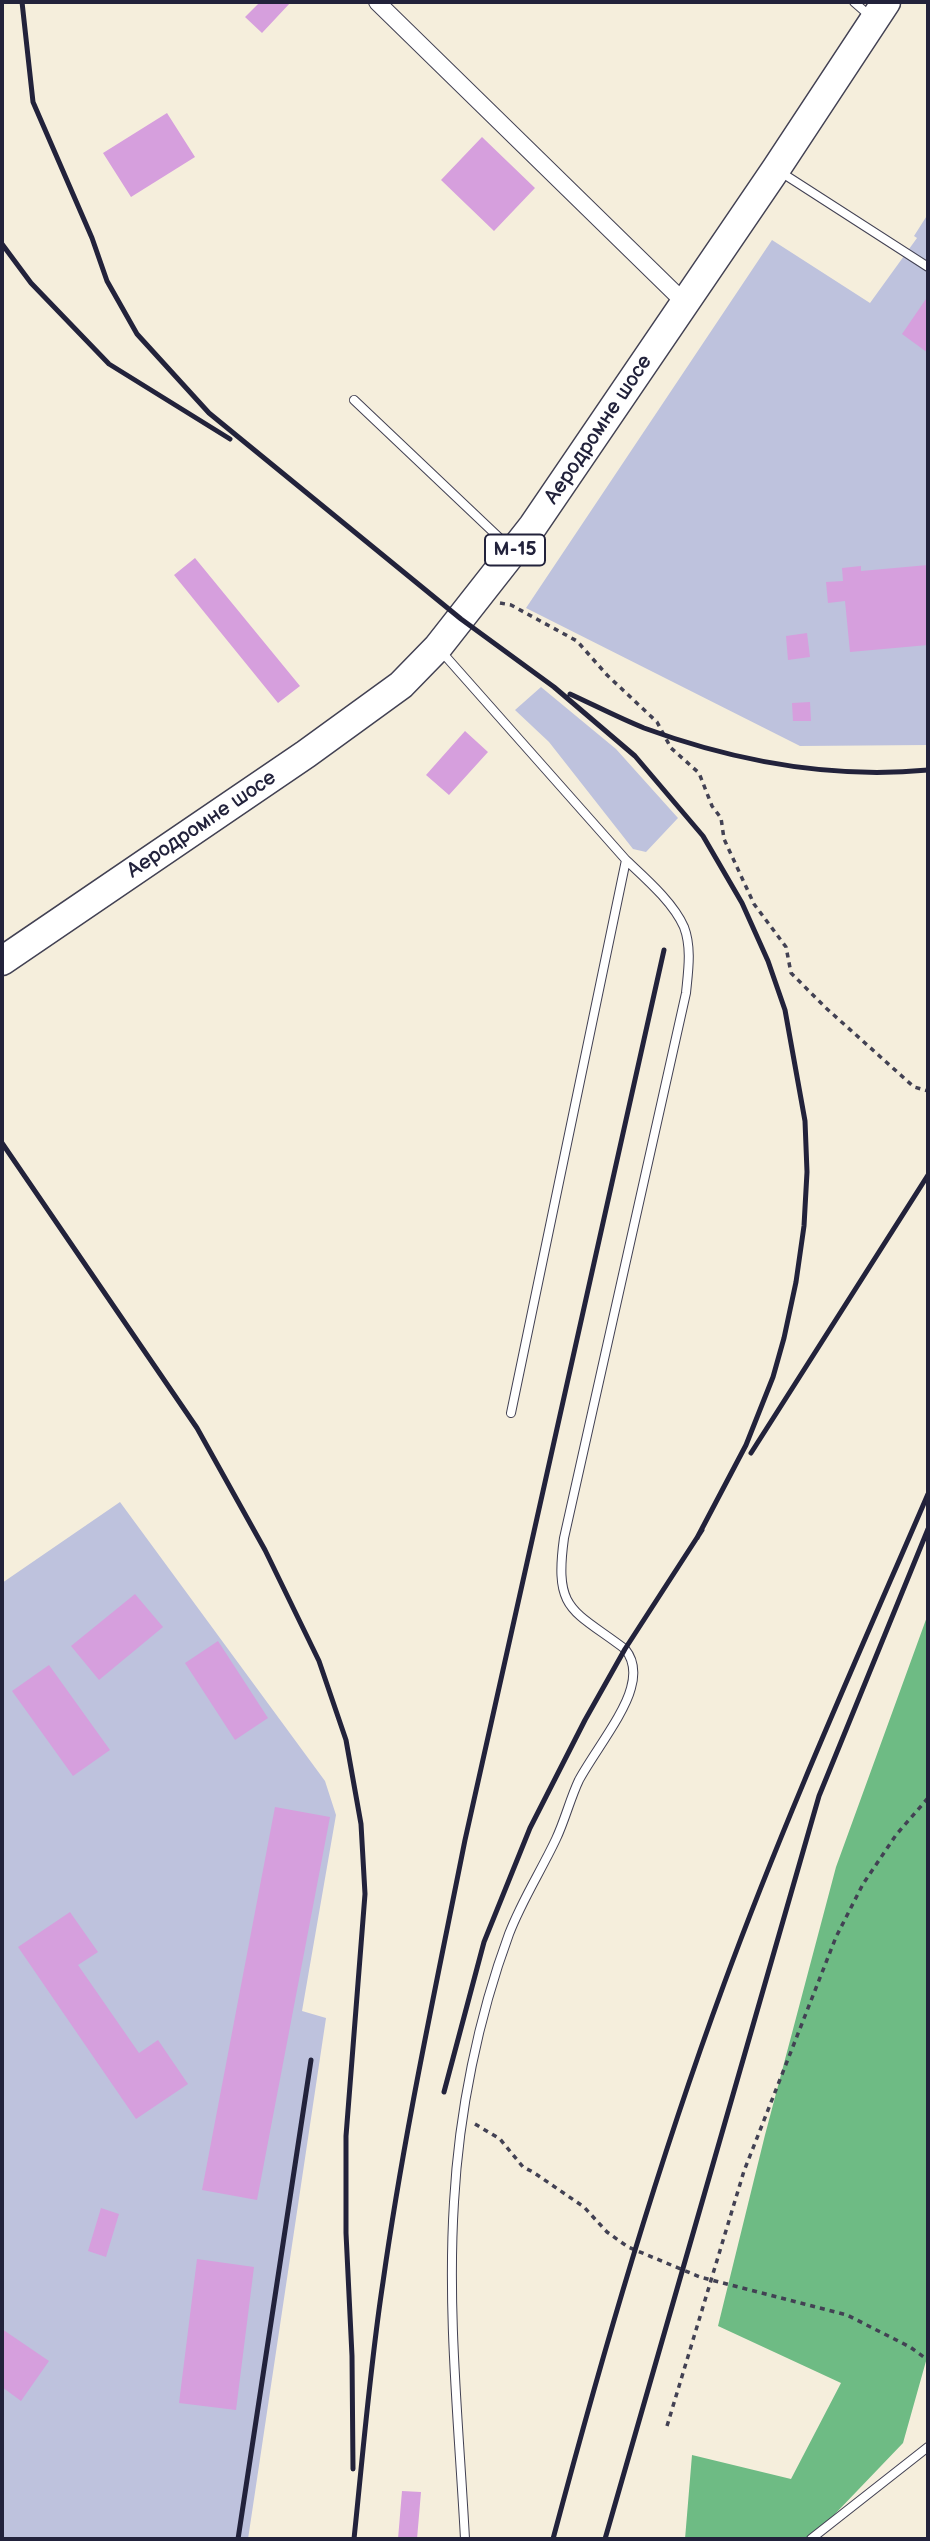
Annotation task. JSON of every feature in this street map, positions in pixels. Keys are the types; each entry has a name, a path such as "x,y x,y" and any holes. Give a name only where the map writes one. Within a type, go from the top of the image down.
{"highway":[{"name":"Аеродромне шосе","path":"2,961 359,716 401,685 438,648 514,552 776,169 871,8"}],"street":[{"path":"377,2 685,303"}],"lane":[{"path":"776,169 928,267"},
{"path":"354,400 514,552"},
{"path":"438,648 626,860 662,895 684,927 690,961 686,993 561,1559 561,1583 564,1596 573,1611 631,1656 634,1671 631,1688 624,1705 579,1780 555,1842 523,1900 509,1935 486,2008 462,2118 453,2203 452,2266 456,2421 464,2539"},
{"path":"511,1413 626,860"},
{"path":"811,2539 928,2447"}],"path":[{"path":"478,597 511,605 577,641 607,675 657,722 671,748 699,773 712,806 721,818 724,839 754,904 786,947 791,973 914,1087 928,1091"},
{"path":"667,2426 744,2171 836,1937 863,1884 896,1835 928,1798"},
{"path":"467,2120 500,2139 517,2162 584,2207 615,2239 628,2247 710,2280 846,2315 910,2347 928,2360"}],"shaded area":[{"path":"928,214 928,745 800,746 526,608 772,240 870,303 917,238 914,236"},
{"path":"541,687 616,749 678,818 646,852 633,849 549,742 515,710"},
{"path":"120,1502 325,1781 336,1815 302,2011 326,2018 248,2539 2,2539 2,1583"}],"green space":[{"path":"928,1614 928,2354 903,2443 811,2539 685,2539 692,2455 791,2479 841,2383 718,2326 836,1867"}],"building":[{"path":"260,2 291,2 262,33 245,17"},
{"path":"167,113 195,157 131,197 103,153"},
{"path":"482,137 535,188 494,231 441,180"},
{"path":"928,296 928,353 902,334"},
{"path":"195,558 300,686 278,703 174,575"},
{"path":"928,565 928,645 850,652 845,601 828,603 826,582 843,581 842,568 861,566 861,571"},
{"path":"807,633 810,657 788,660 786,636"},
{"path":"810,702 811,721 793,721 792,703"},
{"path":"465,731 488,752 449,795 426,775"},
{"path":"135,1594 163,1627 99,1680 71,1646"},
{"path":"218,1641 268,1718 235,1740 185,1663"},
{"path":"49,1665 110,1750 73,1776 12,1691"},
{"path":"275,1807 330,1817 257,2200 202,2190"},
{"path":"70,1912 98,1952 78,1965 139,2053 158,2040 188,2084 136,2119 18,1947"},
{"path":"101,2208 119,2214 106,2257 88,2251"},
{"path":"197,2259 254,2267 236,2410 179,2403"},
{"path":"2,2329 49,2361 21,2401 2,2387"},
{"path":"402,2491 421,2492 417,2539 398,2539"}],"railway":[{"path":"22,2 33,102 92,238 107,281 137,334 209,413 461,619 554,687 635,756 703,836 742,903 768,961 785,1010 805,1121 807,1172 804,1226 796,1282 773,1377 746,1445 697,1538"},
{"path":"2,244 31,283 109,364 230,439"},
{"path":"570,694 644,728 678,740 748,758 784,765 856,772 928,770"},
{"path":"354,2539 378,2314 421,2060 465,1840 664,950"},
{"path":"2,1143 197,1428 265,1550 319,1661 346,1740 361,1824 365,1894 346,2136 353,2469"},
{"path":"751,1453 928,1175"},
{"path":"553,2539 632,2260 699,2052 747,1922 797,1799 928,1494"},
{"path":"605,2539 819,1796 928,1529"},
{"path":"444,2092 484,1942 530,1828 625,1649 702,1530"},
{"path":"238,2539 311,2060"}]}
